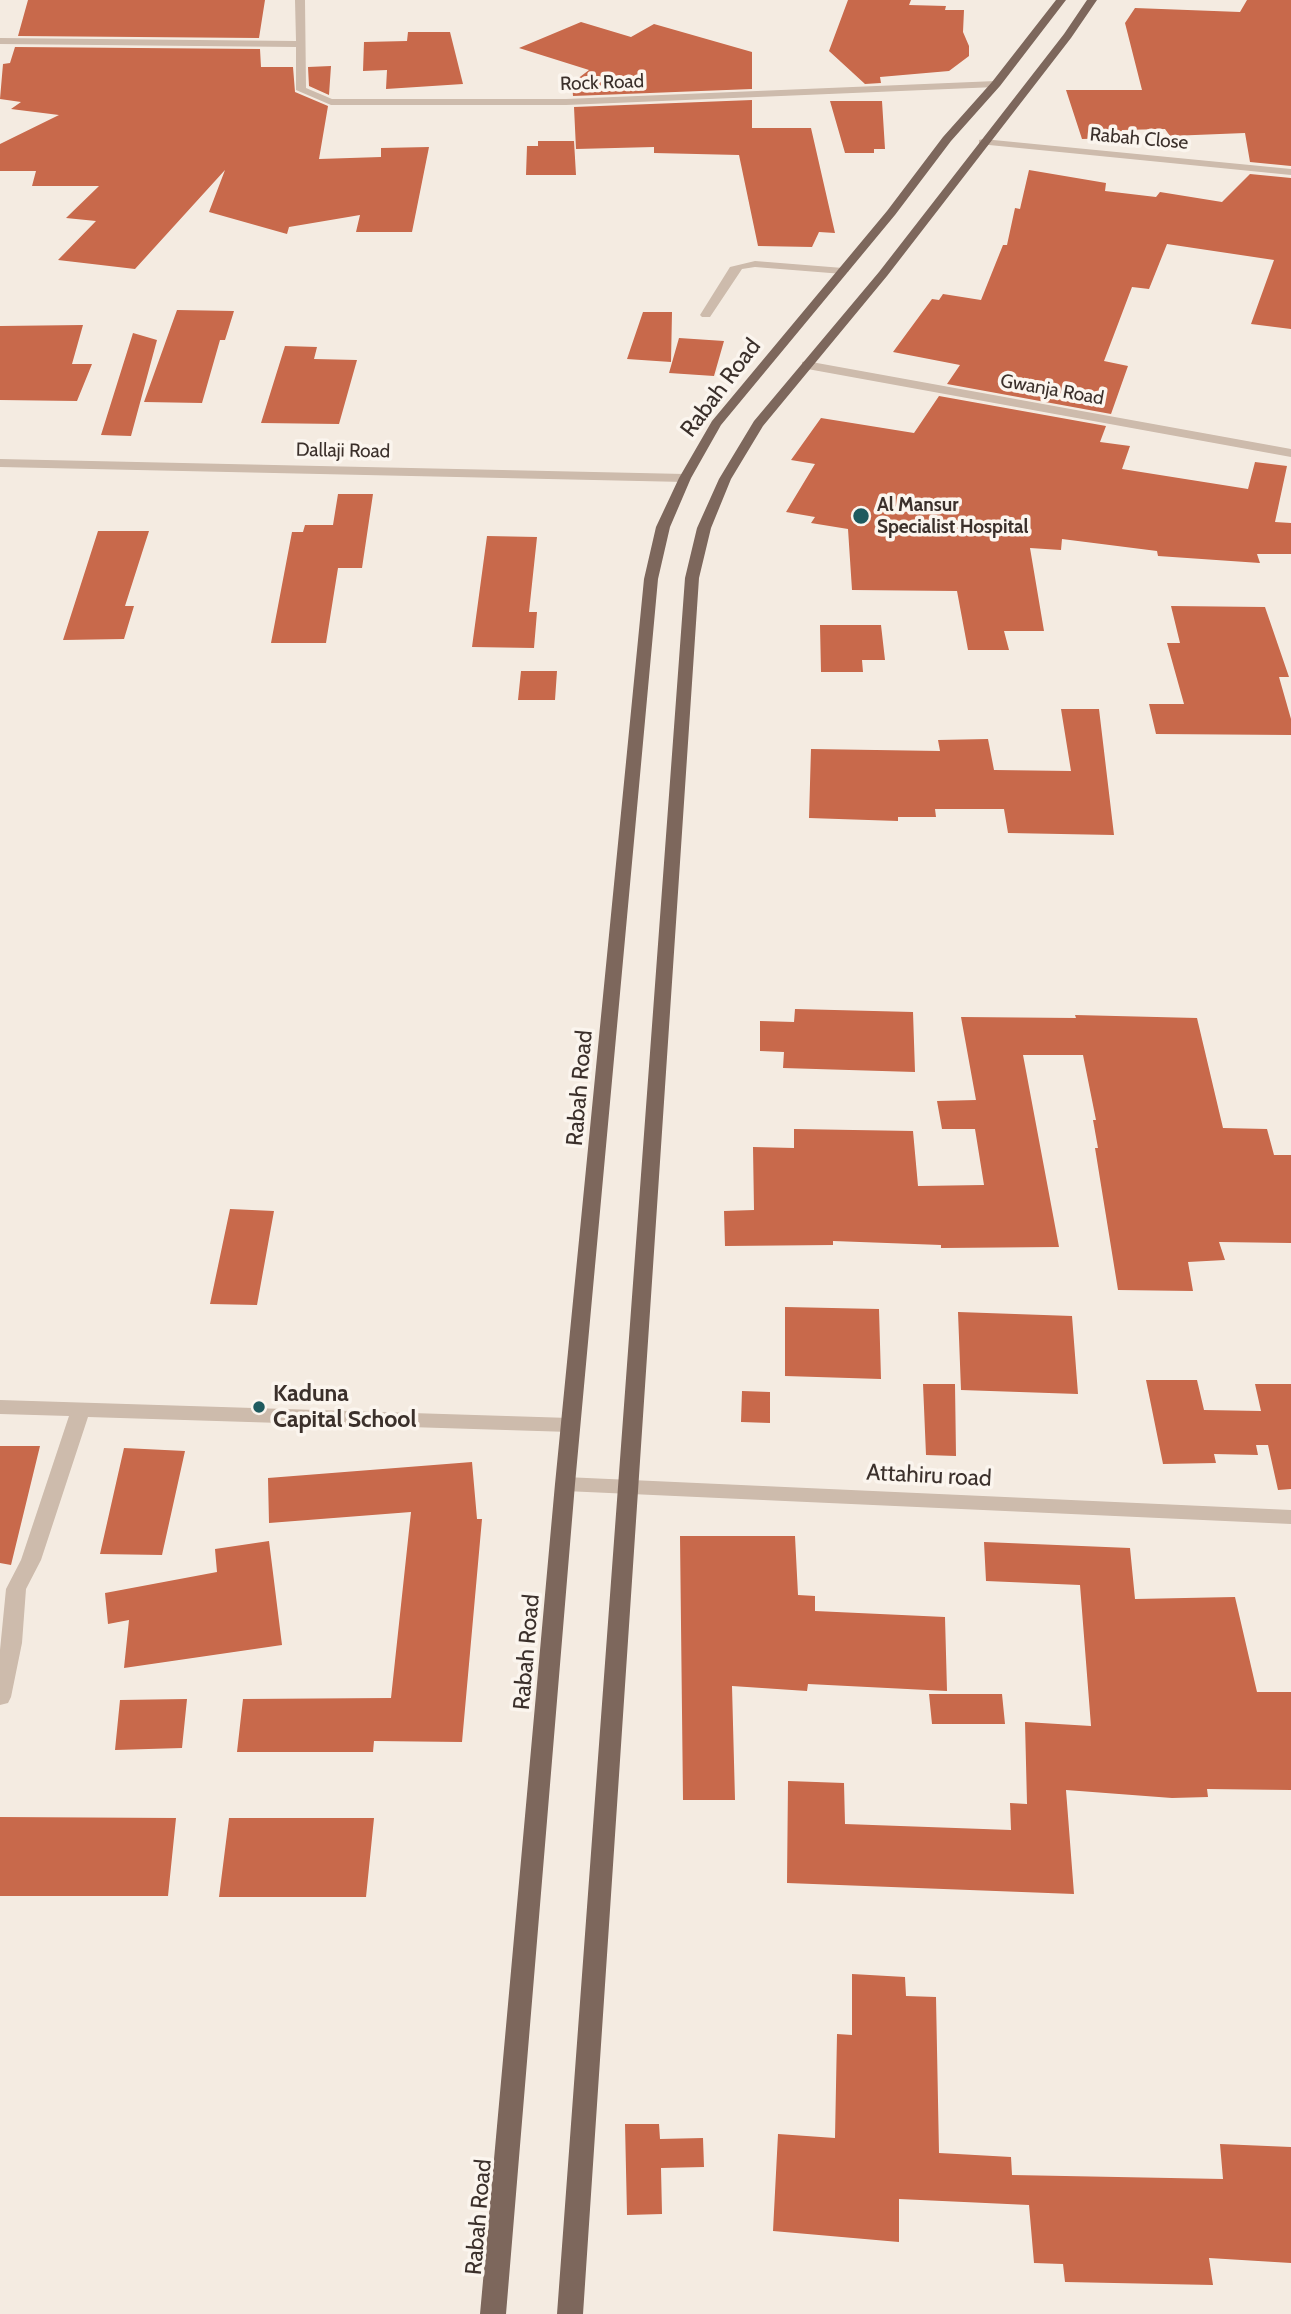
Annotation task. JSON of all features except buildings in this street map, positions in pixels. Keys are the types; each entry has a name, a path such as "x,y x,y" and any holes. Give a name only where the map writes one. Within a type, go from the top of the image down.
{"main road":[{"name":"Rabah Road","path":"493,2314 570,1425 651,579 663,527 685,478 716,424 843,271 947,139 996,84 1061,0"},
{"path":"570,2314 692,578 704,528 725,479 758,424 883,274 1068,36 1092,0"}],"street":[{"name":"Rock Road","path":"300,0 301,90 331,102 566,102 996,84"},
{"path":"0,41 301,44"},
{"name":"Rabah Close","path":"983,142 1291,172"},
{"path":"706,315 734,269 739,266 755,264 843,271"},
{"name":"Gwanja Road","path":"806,365 1291,453"},
{"name":"Dallaji Road","path":"0,463 685,478"},
{"path":"0,1407 570,1425"},
{"path":"0,1697 12,1643 16,1589 31,1560 81,1410"},
{"name":"Attahiru road","path":"565,1484 1291,1517"}],"place":[{"name":"Al Mansur Specialist Hospital","path":"861,516"},
{"name":"Kaduna Capital School","path":"259,1407"}]}
